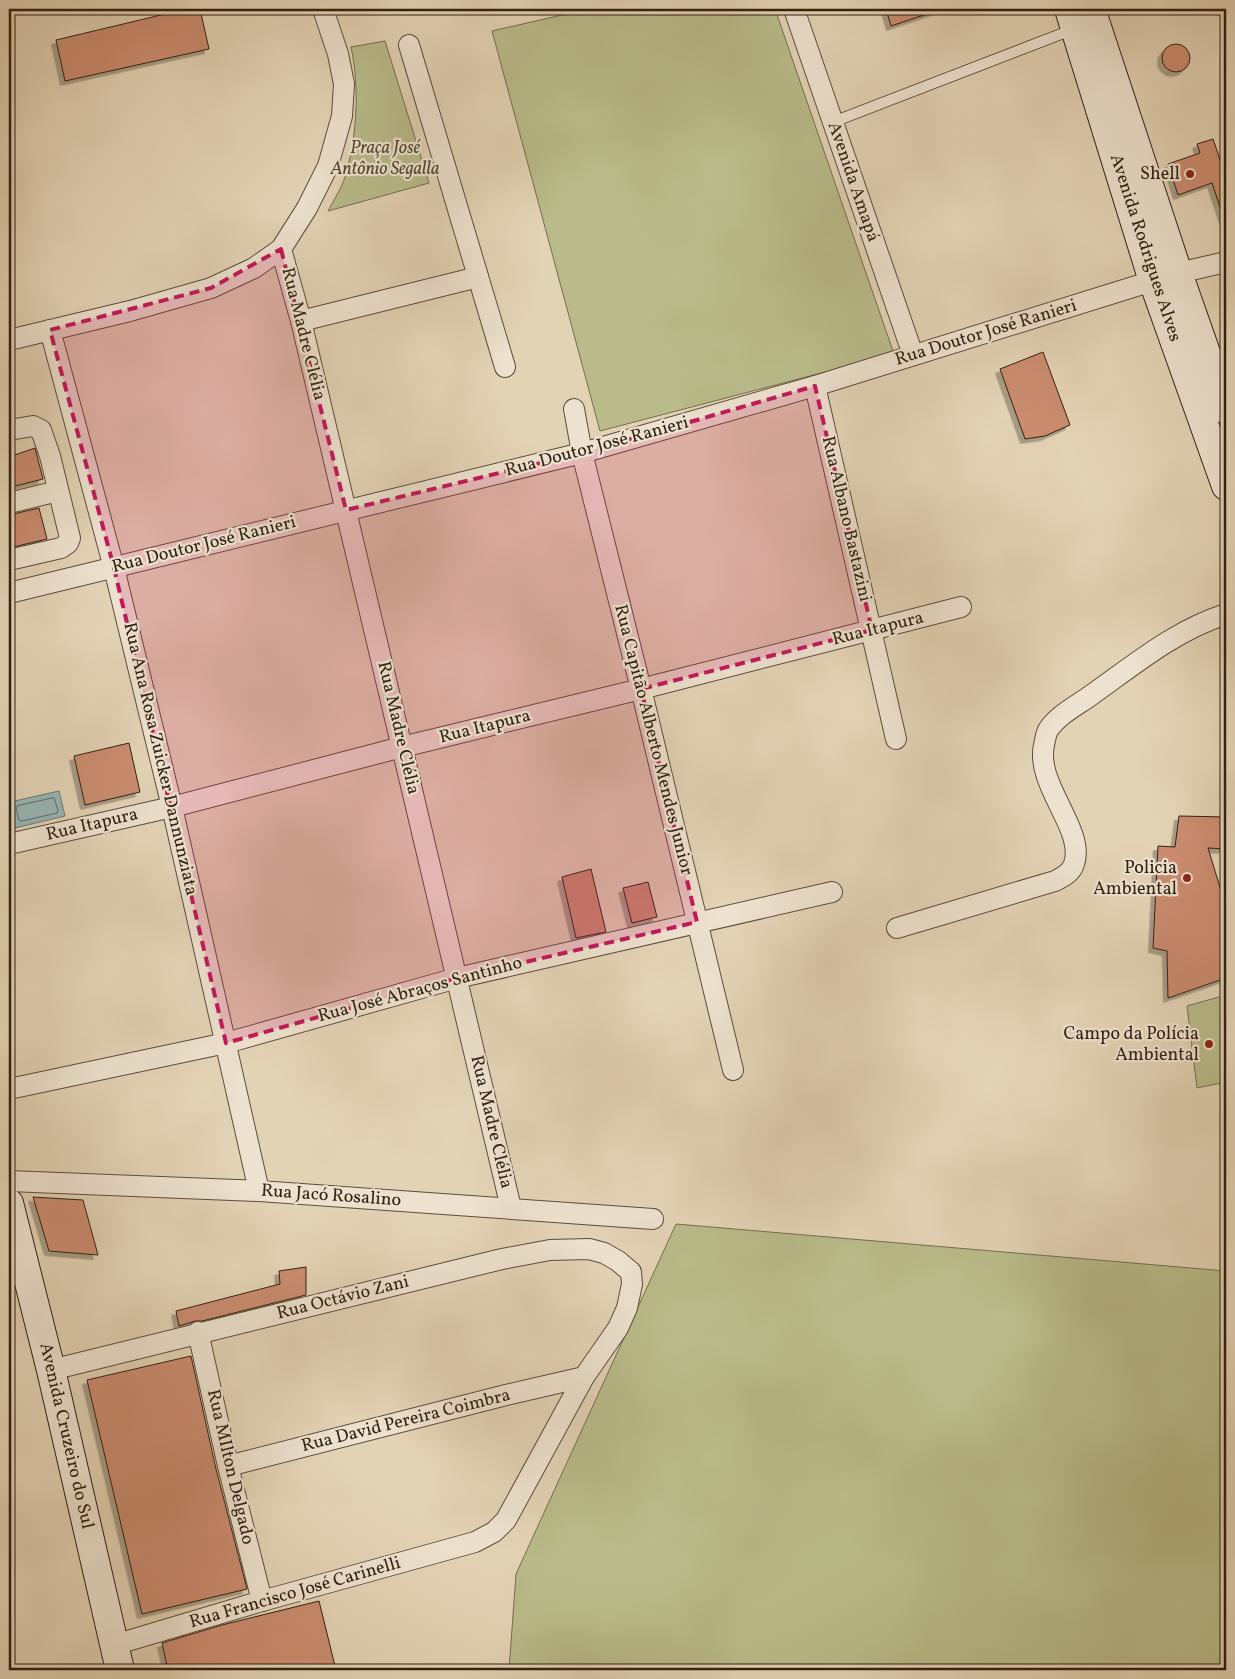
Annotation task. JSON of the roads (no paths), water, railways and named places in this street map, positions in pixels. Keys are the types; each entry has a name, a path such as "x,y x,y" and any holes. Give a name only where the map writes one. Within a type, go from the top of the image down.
{"main road":[{"name":"Avenida Rodrigues Alves","path":"1083,17 1165,277 1226,486"},
{"name":"Avenida Rodrigues Alves","path":"1165,277 1226,410"},
{"name":"Avenida Cruzeiro do Sul","path":"9,1203 51,1370 117,1658"}],"street":[{"path":"9,340 130,311 211,288 254,268 281,248 307,208 328,166 342,116 344,84 338,54 323,9"},
{"name":"Avenida Amapá","path":"794,9 913,355"},
{"path":"409,45 505,367"},
{"name":"Rua Madre Clélia","path":"281,248 301,321 511,1208"},
{"name":"Rua Doutor José Ranieri","path":"9,593 582,453 815,386 1165,277 1226,262"},
{"path":"301,321 478,277"},
{"name":"Rua Ana Rosa Zuicker Dannunziata","path":"50,330 114,568 172,807 259,1191"},
{"name":"Rua Albano Bastazini","path":"815,386 896,739"},
{"name":"Rua Capitão Alberto Mendes Junior","path":"574,409 582,453 733,1070"},
{"path":"9,430 33,426 40,430 50,456 70,538 68,543 61,548 9,560"},
{"path":"50,456 82,450"},
{"path":"9,502 58,490"},
{"name":"Rua Itapura","path":"9,844 172,807 402,747 641,689 962,607"},
{"path":"897,928 1055,881 1066,875 1074,865 1076,854 1074,840 1068,824 1044,769 1043,746 1048,730 1066,712 1162,644 1209,620 1226,614"},
{"name":"Rua José Abraços Santinho","path":"9,1089 226,1042 457,978 832,892"},
{"name":"Rua Jacó Rosalino","path":"9,1181 259,1191 653,1219"},
{"name":"Rua Octávio Zani","path":"51,1370 198,1332 502,1259 550,1250 589,1249 618,1261 630,1272"},
{"name":"Rua Francisco José Carinelli","path":"117,1658 262,1601 475,1542 494,1532 506,1520 584,1377 618,1328 631,1293 630,1272"},
{"name":"Rua MIlton Delgado","path":"198,1332 228,1466 262,1601"},
{"name":"Rua David Pereira Coimbra","path":"228,1466 584,1377"}],"lane":[{"path":"833,122 1083,17"}],"water":[{"path":"59,791 65,816 15,828 10,802"}],"place":[{"name":"Shell","path":"1190,174"},
{"name":"Policia Ambiental","path":"1187,878"},
{"name":"Campo da Polícia Ambiental","path":"1209,1044"}],"park label":[{"name":"Praça José Antônio Segalla","path":"385,158"}]}
